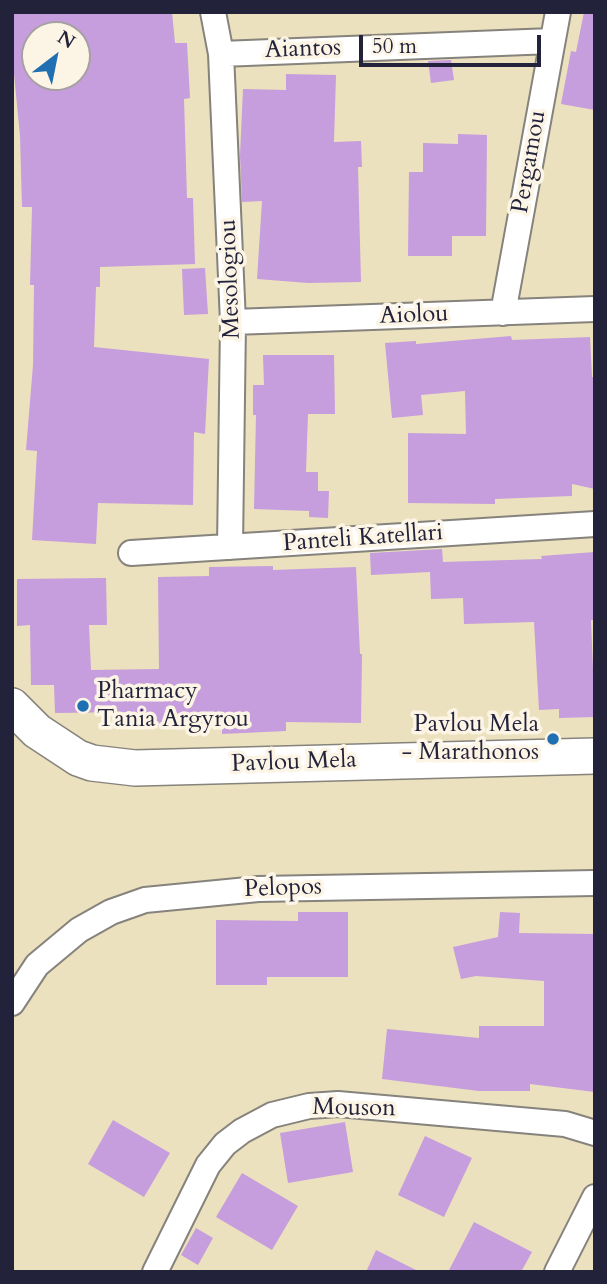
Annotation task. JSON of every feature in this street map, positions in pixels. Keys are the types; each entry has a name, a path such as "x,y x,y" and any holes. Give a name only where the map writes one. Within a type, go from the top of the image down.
{"street":[{"name":"Mesologiou","path":"213,12 221,54 233,322 230,547"},
{"name":"Pergamou","path":"503,313 558,12"},
{"name":"Aiantos","path":"221,54 552,41"},
{"name":"Aiolou","path":"233,322 595,309"},
{"name":"Panteli Katellari","path":"131,553 595,524"},
{"name":"Pavlou Mela","path":"12,706 37,731 78,758 92,763 135,768 595,756"},
{"name":"Pelopos","path":"12,1003 37,965 79,930 111,912 145,900 258,889 595,883"},
{"name":"Mouson","path":"155,1272 208,1165 225,1144 242,1131 272,1115 338,1104 565,1124 595,1133"},
{"path":"557,1272 595,1197"}],"building":[{"path":"12,12 172,12 175,43 187,43 190,98 184,99 187,198 193,198 195,264 100,267 100,287 96,287 94,347 209,359 205,434 194,432 193,505 98,503 96,544 32,540 37,451 26,450 33,365 34,285 30,285 32,207 22,207 20,136 12,53"},
{"path":"584,12 595,12 595,110 561,104 571,51 576,52"},
{"path":"451,60 454,80 431,83 428,61"},
{"path":"286,74 336,75 334,142 361,141 362,167 358,167 361,282 308,283 257,279 262,201 242,202 240,155 243,89 286,90"},
{"path":"458,134 487,135 486,236 452,236 452,256 408,256 409,172 423,172 423,143 458,144"},
{"path":"205,268 208,314 184,315 182,269"},
{"path":"511,336 512,340 590,337 592,377 595,377 595,489 572,484 572,496 495,499 495,504 408,503 408,433 466,434 465,391 421,395 423,415 392,418 385,343 416,341 416,344"},
{"path":"263,355 334,355 335,414 308,414 306,472 318,472 318,491 329,491 328,518 309,517 309,511 254,509 256,415 253,415 253,385 264,385"},
{"path":"442,549 443,562 542,559 541,556 595,552 595,620 591,620 595,717 559,718 559,709 539,710 534,622 464,624 463,598 431,599 430,572 371,575 370,553"},
{"path":"273,566 273,570 356,567 362,654 361,723 286,722 286,731 222,734 222,725 130,727 129,712 55,713 54,685 31,685 30,625 17,626 17,579 106,578 107,625 89,625 91,670 159,669 158,577 209,576 209,567"},
{"path":"298,912 348,912 348,977 267,977 267,985 216,985 216,920 298,921"},
{"path":"500,912 520,913 519,933 595,934 595,1092 530,1084 530,1091 479,1091 382,1079 387,1029 479,1038 479,1026 544,1026 544,981 476,976 461,979 453,947 498,937"},
{"path":"113,1120 170,1153 144,1197 88,1164"},
{"path":"345,1122 353,1172 288,1183 280,1133"},
{"path":"425,1136 472,1158 444,1217 398,1195"},
{"path":"242,1173 298,1206 272,1250 216,1217"},
{"path":"474,1222 532,1252 521,1272 448,1272"},
{"path":"196,1228 213,1238 198,1265 181,1255"},
{"path":"376,1250 420,1272 366,1272"}],"place":[{"name":"Pharmacy Tania Argyrou","path":"83,706"},
{"name":"Pavlou Mela - Marathonos","path":"553,739"}]}
